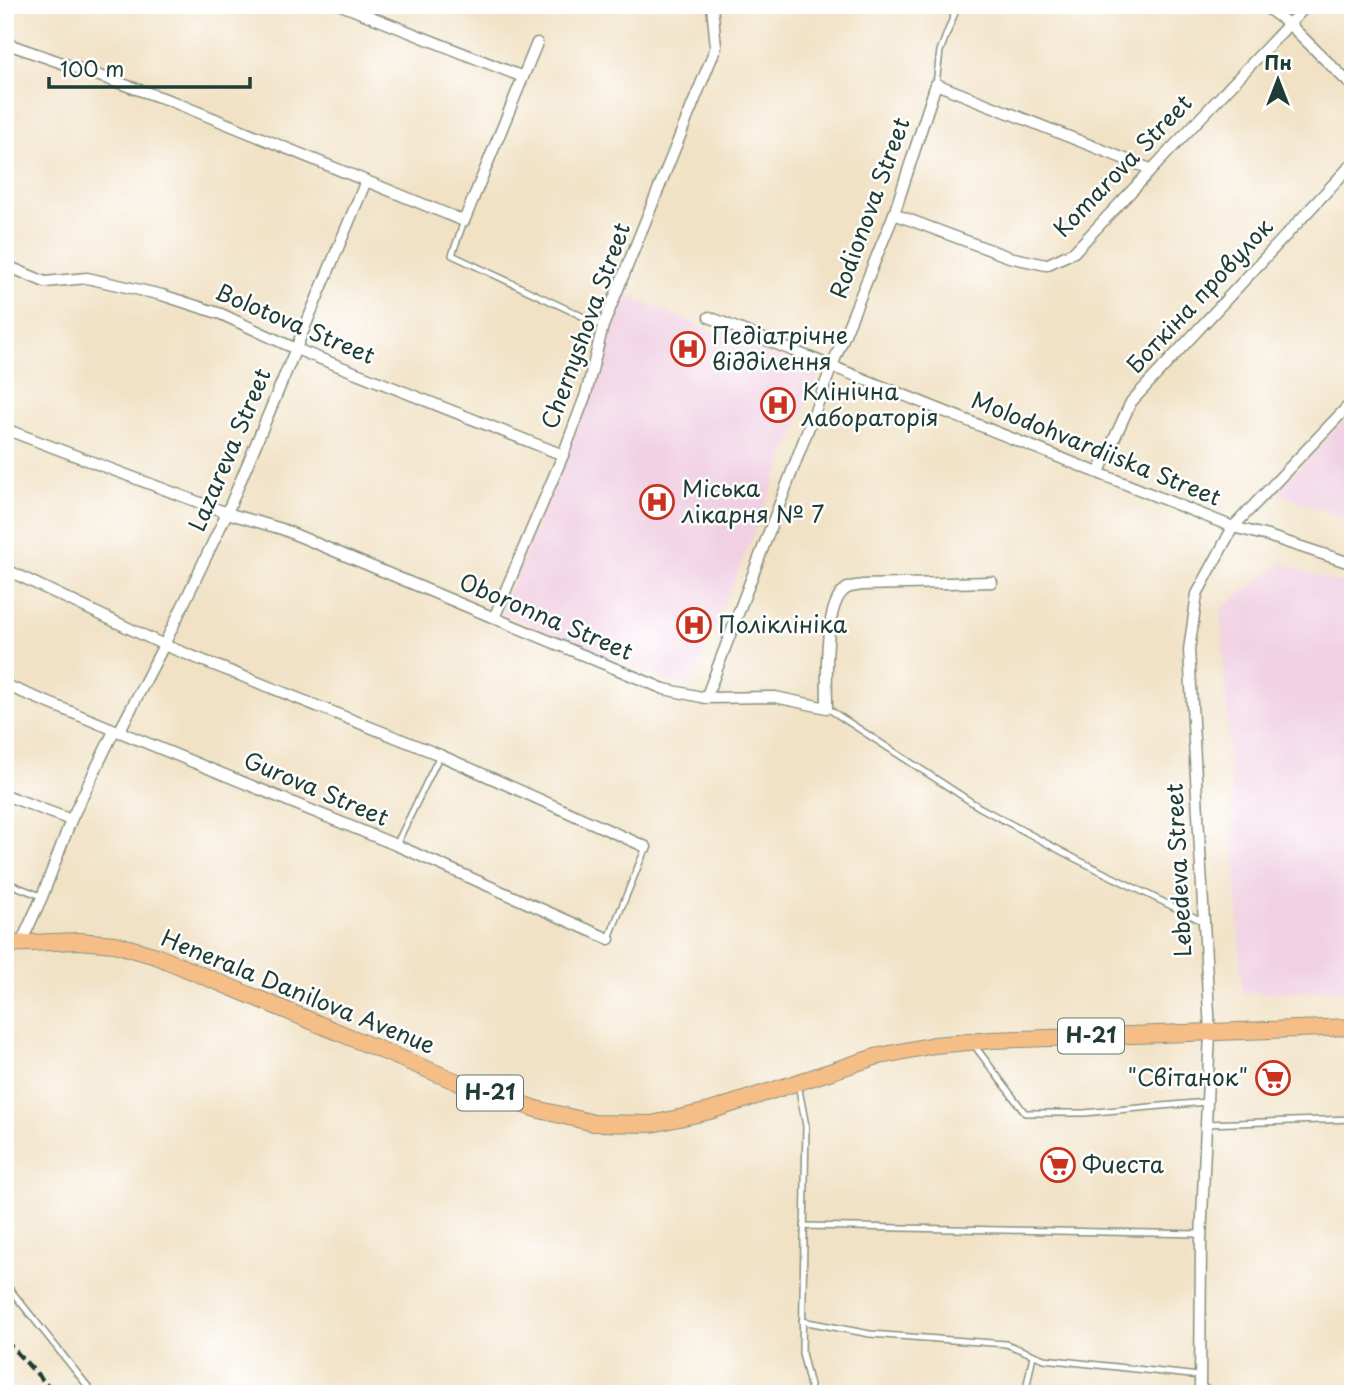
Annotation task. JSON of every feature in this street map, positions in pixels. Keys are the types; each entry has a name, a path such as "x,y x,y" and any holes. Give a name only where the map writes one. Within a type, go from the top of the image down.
{"main road":[{"name":"Henerala Danilova Avenue","path":"13,944 78,941 115,944 146,953 455,1081 536,1109 594,1123 652,1124 710,1111 875,1057 934,1045 1353,1027"}],"street":[{"path":"341,5 523,77"},
{"name":"Chernyshova Street","path":"494,618 563,455 586,394 603,326 716,47 712,5"},
{"path":"1263,5 1289,24 1353,87"},
{"name":"Komarova Street","path":"894,214 1009,257 1046,265 1074,252 1307,5"},
{"path":"5,43 171,101 464,221 537,43"},
{"path":"936,84 1150,169"},
{"name":"Rodionova Street","path":"706,698 832,366 894,214 936,84"},
{"name":"Боткіна провулок","path":"1099,472 1131,402 1353,163"},
{"name":"Lazareva Street","path":"13,944 42,897 71,820 164,645 227,513 366,181"},
{"name":"Bolotova Street","path":"5,265 45,282 87,278 162,295 221,314 296,349 563,455"},
{"name":"Molodohvardiiska Street","path":"709,317 1233,527 1353,564"},
{"name":"Lebedeva Street","path":"1200,1385 1201,1234 1210,1032 1189,650 1197,594 1233,527 1353,401"},
{"name":"Oboronna Street","path":"5,429 227,513 282,529 664,689 706,698 775,697 827,708"},
{"path":"5,569 164,645 440,755 646,847"},
{"path":"827,708 831,619 836,599 847,588 862,585 992,582"},
{"name":"Gurova Street","path":"5,685 396,845 609,939"},
{"path":"5,795 71,820"}],"lane":[{"path":"936,84 940,51 958,5"},
{"path":"464,221 452,254 603,326"},
{"path":"827,708 979,807 1076,859 1202,921"},
{"path":"396,845 440,755"},
{"path":"609,939 646,847"},
{"path":"5,882 42,897"},
{"path":"972,1042 1026,1113 1083,1113 1207,1102"},
{"path":"798,1081 806,1126 802,1353 812,1394"},
{"path":"1206,1124 1353,1119"},
{"path":"804,1226 1201,1234"},
{"path":"5,1283 94,1394"},
{"path":"802,1321 870,1334 1006,1344 1044,1359 1200,1385 1217,1394"},
{"path":"1025,1394 1033,1355"}],"shaded area":[{"name":"Міська лікарня № 7","path":"624,295 819,374 689,690 501,613 593,391"},
{"path":"1353,410 1353,521 1276,493"},
{"path":"1281,563 1353,588 1353,989 1242,994 1221,608"}],"railway":[{"path":"5,1340 56,1394"}],"place":[{"name":"Педіатрічне відділення","path":"688,349"},
{"name":"Клінічна лабораторія","path":"778,405"},
{"name":"Міська лікарня № 7","path":"657,502"},
{"name":"Поліклініка","path":"694,625"},
{"name":"\"Світанок\"","path":"1273,1078"},
{"name":"Фиеста","path":"1058,1165"}]}
